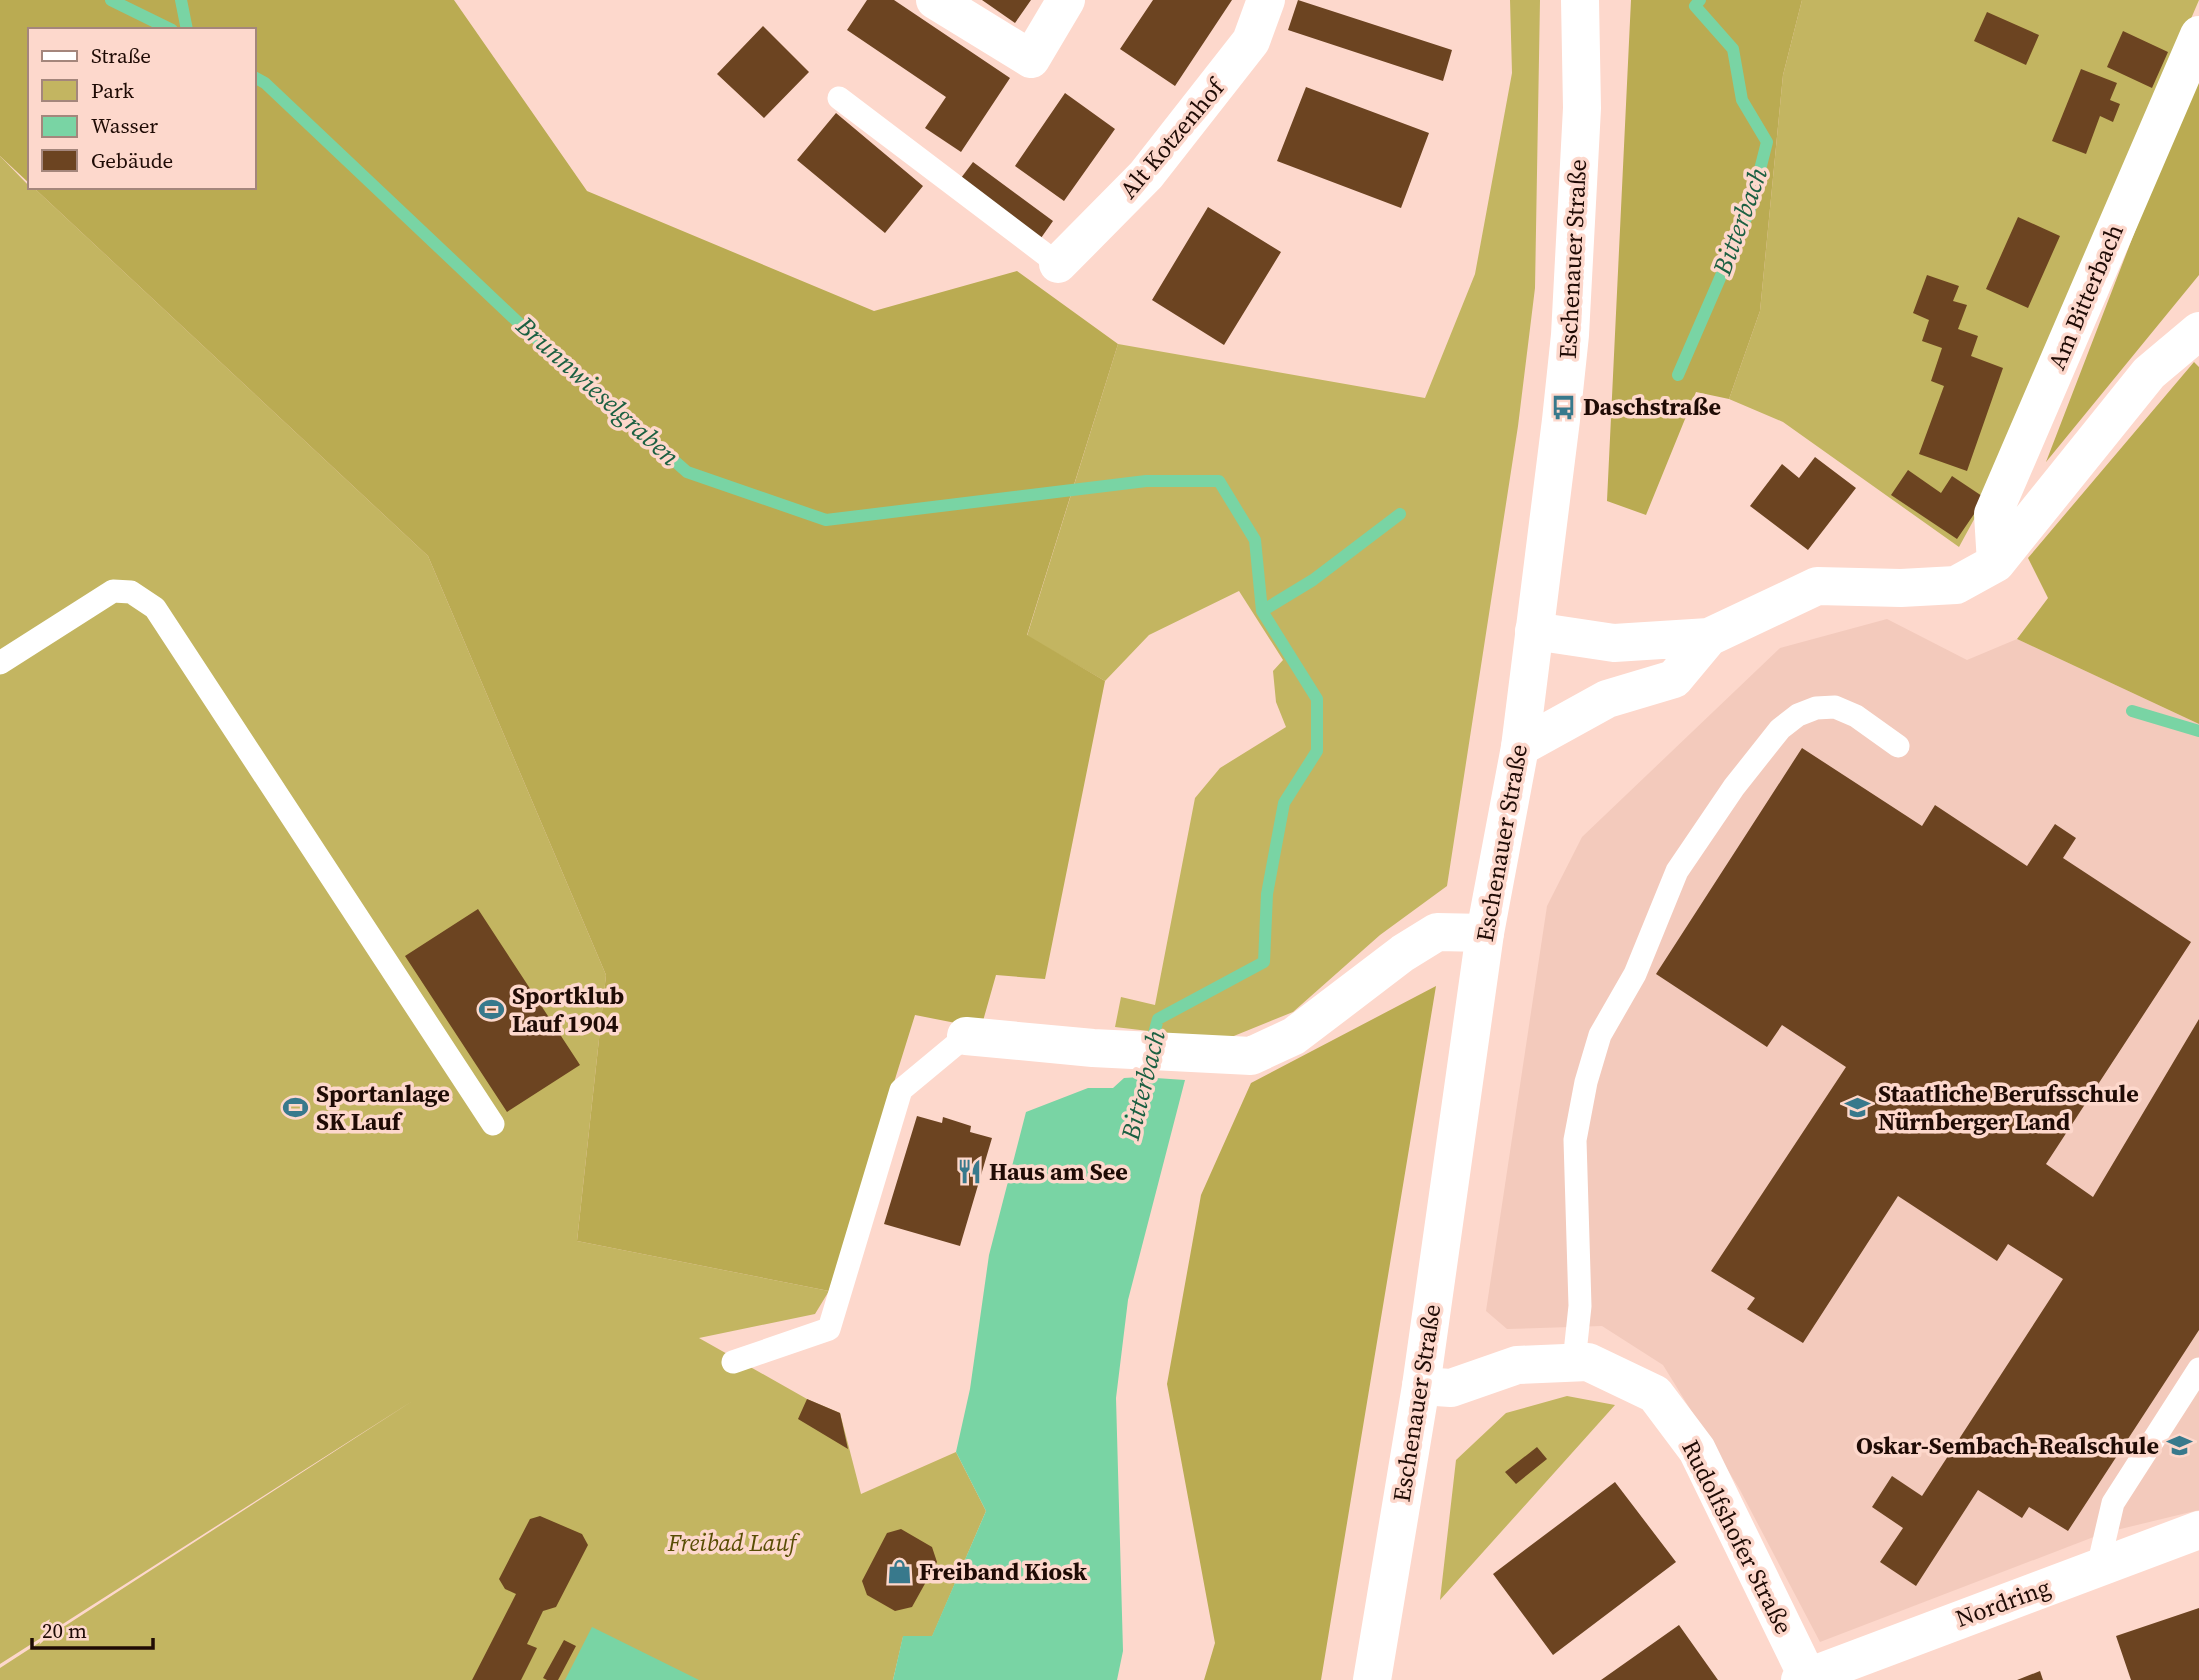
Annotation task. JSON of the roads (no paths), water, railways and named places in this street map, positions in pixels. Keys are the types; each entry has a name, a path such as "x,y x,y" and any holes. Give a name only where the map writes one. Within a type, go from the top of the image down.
{"street":[{"path":"934,0 1031,59 1066,0"},
{"name":"Alt Kotzenhof","path":"1059,264 1146,175 1235,62 1251,41 1265,0"},
{"name":"Eschenauer Straße","path":"1372,1680 1421,1386 1485,933 1520,747 1570,335 1582,108 1580,0"},
{"name":"Am Bitterbach","path":"1996,563 1993,514 2199,35"},
{"path":"1534,631 1614,643 1709,637 1817,586 1901,588 1955,585 1996,563 2149,373 2199,331"},
{"path":"1520,747 1607,699 1674,679 1709,637"},
{"path":"966,1036 1093,1048 1251,1056 1294,1037 1403,953 1437,932 1485,933"},
{"name":"Rudolfshofer Straße","path":"1421,1386 1451,1388 1517,1365 1588,1362 1655,1394 1697,1450 1805,1678"},
{"name":"Nordring","path":"1805,1678 2199,1530"}],"lane":[{"path":"839,97 1059,264"},
{"path":"0,663 113,591 131,592 155,608 493,1124"},
{"path":"1574,1362 1580,1306 1575,1140 1586,1082 1600,1035 1635,974 1677,871 1734,787 1780,729 1798,715 1816,708 1835,707 1856,716 1898,746"},
{"path":"733,1362 829,1329 901,1090 966,1036"},
{"path":"2098,1567 2113,1503 2199,1369"}],"water":[{"path":"1124,1078 1185,1080 1128,1300 1116,1398 1123,1651 1117,1680 893,1680 903,1636 932,1636 986,1511 956,1452 970,1389 989,1255 1026,1112 1088,1088 1113,1088"},
{"path":"592,1627 699,1680 565,1680"}],"waterway":[{"name":"Brunnwieselgraben","path":"111,0 168,28"},
{"path":"181,0 187,28"},
{"name":"Bitterbach","path":"1678,375 1750,209 1767,142 1742,100 1733,49 1695,6 1700,0"},
{"name":"Brunnwieselgraben","path":"256,78 265,83 522,326 687,472 826,520 1146,481 1219,481 1255,540 1262,611"},
{"name":"Bitterbach","path":"1138,1091 1158,1019 1264,962 1267,894 1284,803 1317,751 1317,699 1262,611 1313,580 1400,514"},
{"path":"2132,711 2199,731"}],"place":[{"name":"Daschstraße","path":"1563,407"},
{"name":"Sportklub Lauf 1904","path":"492,1010"},
{"name":"Sportanlage SK Lauf","path":"296,1108"},
{"name":"Staatliche Berufsschule Nürnberger Land","path":"1858,1108"},
{"name":"Haus am See","path":"969,1172"},
{"name":"Oskar-Sembach-Realschule","path":"2179,1446"},
{"name":"Freiband Kiosk","path":"899,1572"}],"park label":[{"name":"Freibad Lauf","path":"732,1543"}]}
